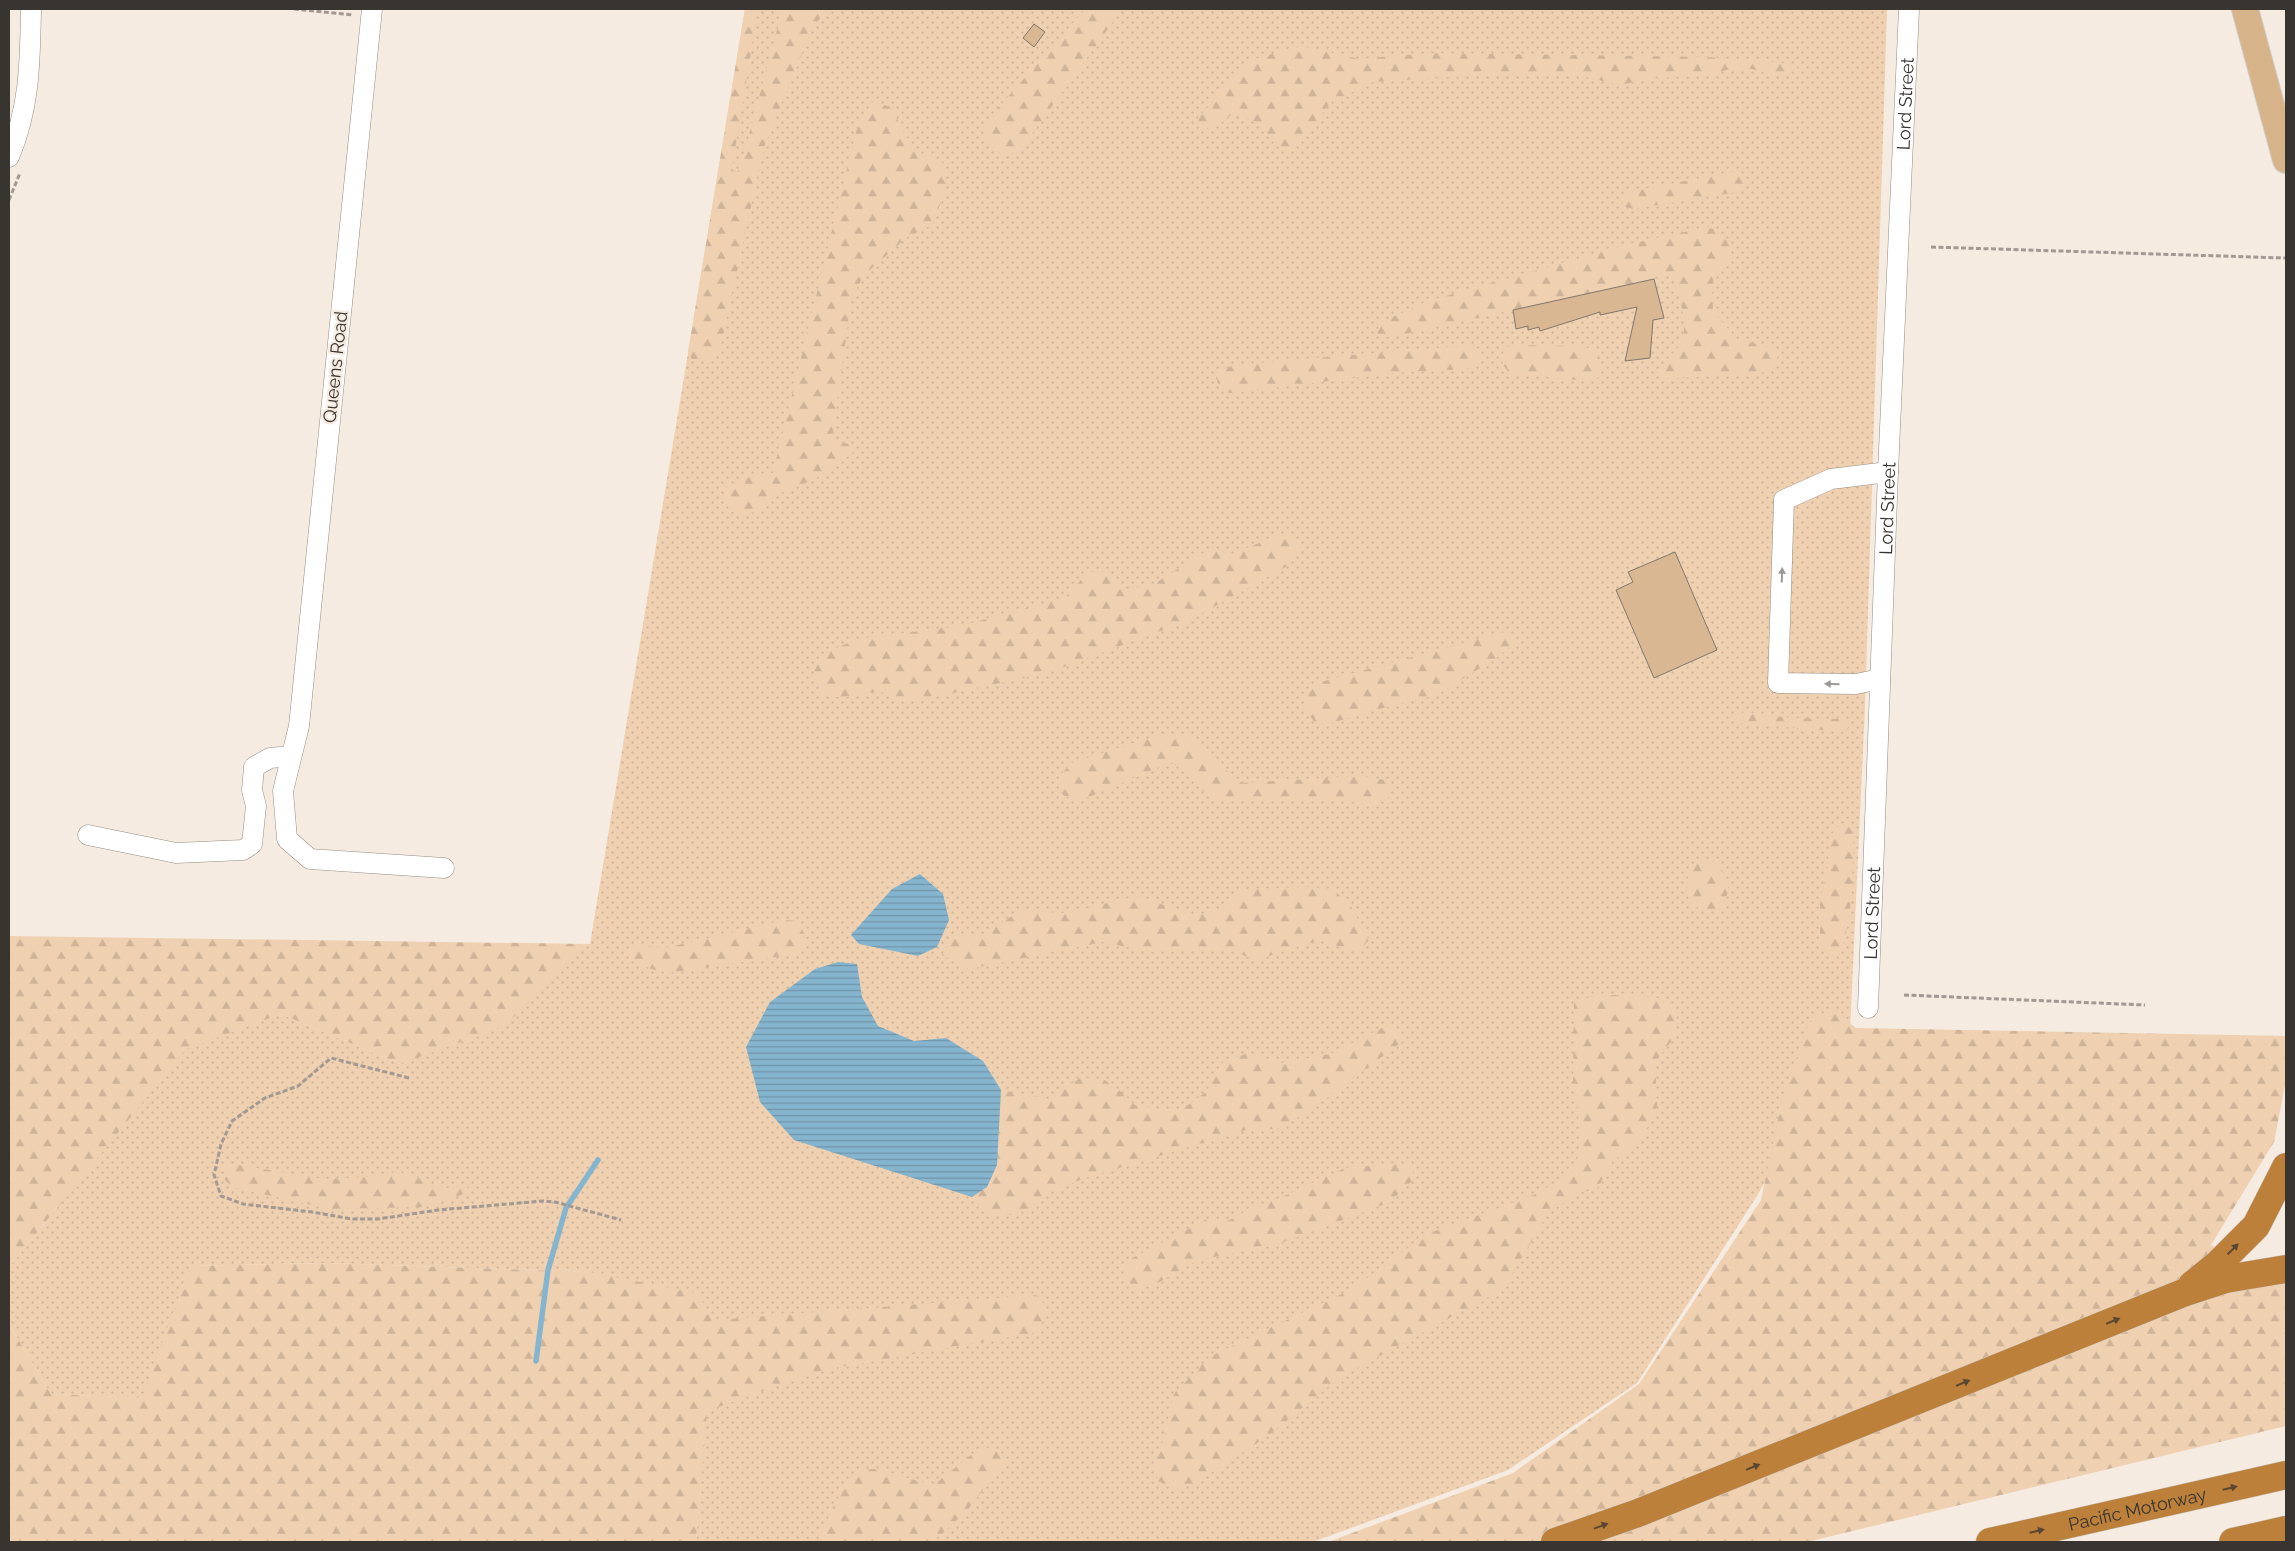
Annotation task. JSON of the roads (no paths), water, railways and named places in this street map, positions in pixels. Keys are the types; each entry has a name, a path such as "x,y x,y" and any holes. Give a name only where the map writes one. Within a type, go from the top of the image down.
{"highway":[{"path":"2183,1293 2218,1264 2256,1226 2286,1167"},
{"path":"1556,1542 1656,1506 2183,1293 2226,1279 2286,1268"},
{"name":"Pacific Motorway","path":"1990,1542 2286,1475"},
{"path":"2233,1542 2286,1530"}],"main road":[{"path":"2245,9 2286,160"}],"street":[{"path":"9,157 19,132 30,75 32,9"},
{"name":"Queens Road","path":"372,9 298,726 283,791 287,839 310,858 444,868"},
{"name":"Lord Street","path":"1868,1008 1888,472 1909,9"},
{"path":"1880,679 1856,684 1778,683 1784,500 1831,479 1888,472"},
{"path":"88,835 176,853 243,850 252,844 256,806 252,790 254,767 270,758 291,756"}],"water":[{"path":"920,874 943,894 949,920 937,947 918,956 859,944 851,935 892,889"},
{"path":"838,962 857,964 862,997 878,1026 914,1041 946,1038 983,1061 1001,1090 997,1165 987,1187 972,1197 794,1140 760,1102 746,1047 770,1002 815,969"}],"waterway":[{"path":"536,1361 548,1270 566,1208 598,1160"}]}
